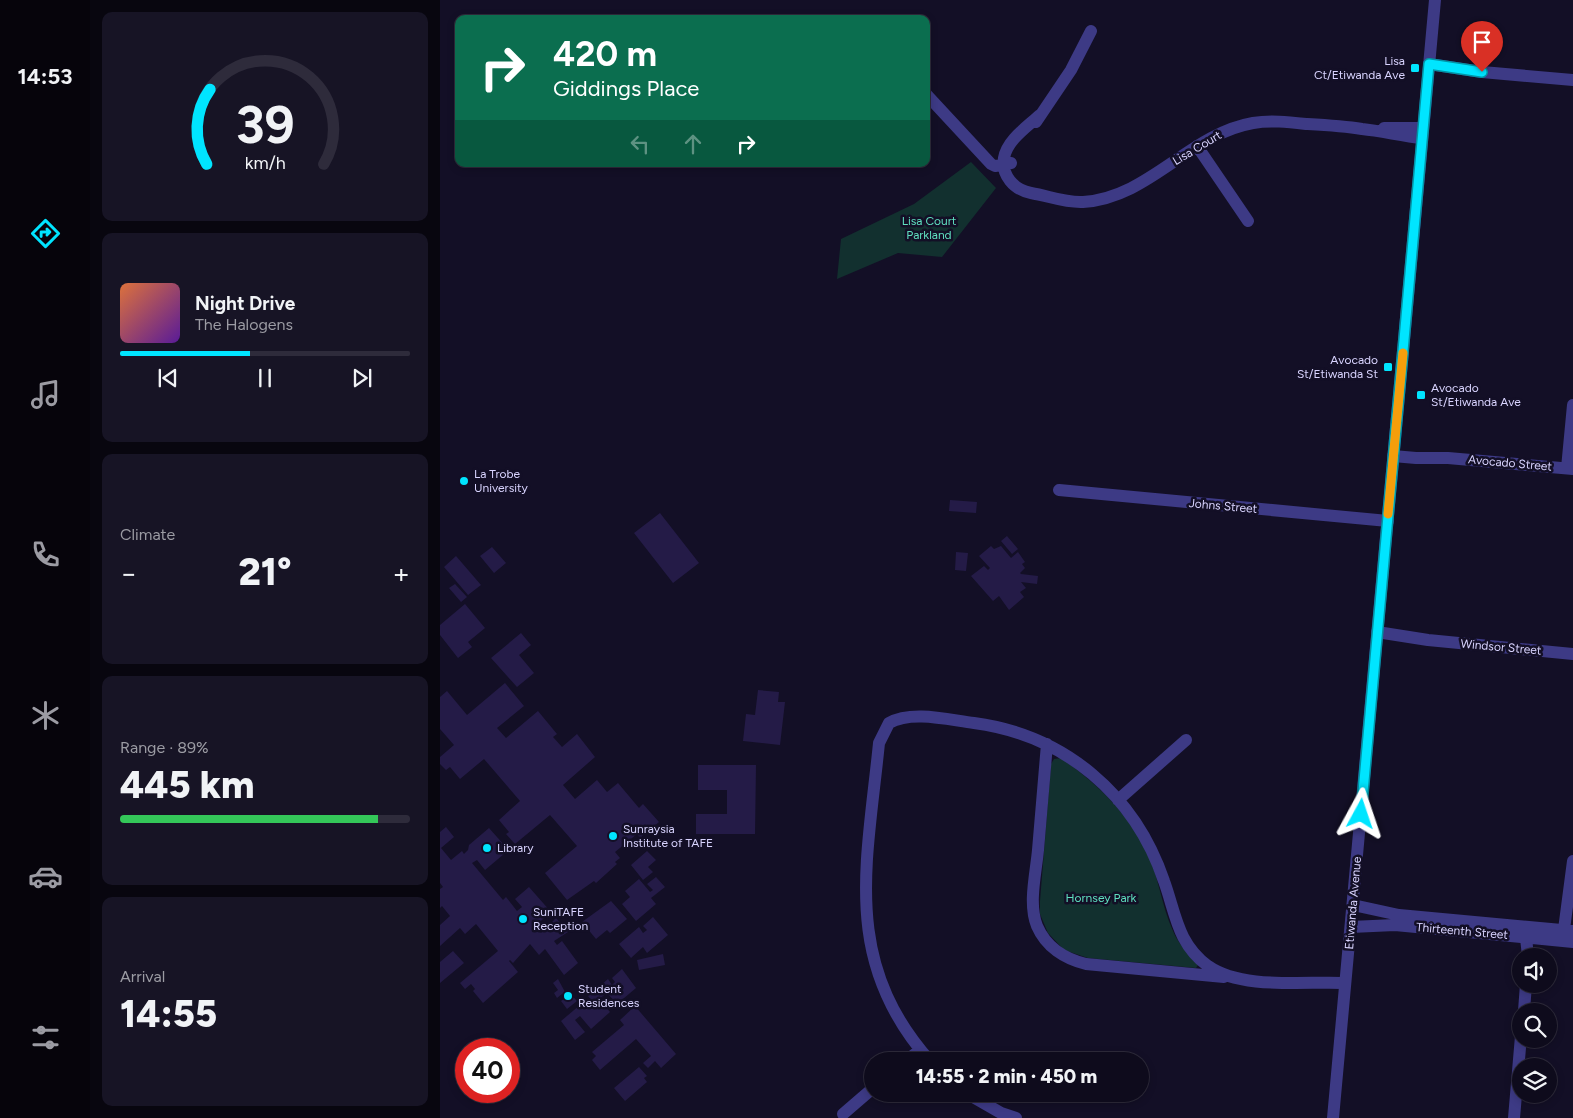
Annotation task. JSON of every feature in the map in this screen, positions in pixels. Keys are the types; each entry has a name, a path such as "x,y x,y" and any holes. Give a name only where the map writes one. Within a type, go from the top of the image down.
{"street":[{"name":"Etiwanda Avenue","path":"1333,1118 1435,0"},
{"path":"930,98 984,155 1006,162 1070,70 1091,31"},
{"path":"1429,68 1573,80"},
{"name":"Lisa Court","path":"1006,162 1016,177 1039,195 1067,202 1082,202 1109,198 1137,186 1197,146 1225,131 1255,122 1284,122 1423,133"},
{"path":"1197,146 1248,221"},
{"path":"1570,468 1573,405"},
{"name":"Avocado Street","path":"1394,452 1570,468"},
{"name":"Johns Street","path":"1059,490 1388,521"},
{"name":"Windsor Street","path":"1377,636 1573,654"},
{"path":"917,1052 920,1050 888,1002 872,954 867,926 867,879 882,734 889,723 895,720 913,717 984,724 1030,736 1047,744 1084,768 1118,800 1142,832 1165,882 1176,924 1182,936 1208,966 1236,978"},
{"path":"1118,800 1186,740"},
{"path":"1047,744 1034,894 1037,924 1047,942 1066,958 1086,964 1345,988"},
{"path":"1569,936 1572,867"},
{"name":"Thirteenth Street","path":"1353,904 1399,915 1569,936"},
{"name":"Thirteenth Street","path":"1351,927 1395,926 1531,932"},
{"path":"1530,948 1531,932"},
{"path":"1514,1118 1520,1048"},
{"path":"843,1114 864,1096"},
{"path":"982,1102 1001,1113 1016,1118"}],"green space":[{"name":"Lisa Court Parkland","path":"971,162 996,188 942,257 898,253 837,279 841,239 914,204"},
{"name":"Hornsey Park","path":"1061,758 1086,777 1109,799 1138,836 1150,860 1175,936 1198,965 1196,968 1088,958 1064,950 1048,933 1040,914 1040,901 1051,764 1054,759"}],"building":[{"path":"950,500 977,502 976,513 949,511"},
{"path":"660,513 699,563 673,583 634,533"},
{"path":"1007,536 1018,549 1012,554 1001,541"},
{"path":"991,546 994,549 1001,546 1011,558 1018,552 1025,562 1022,564 1025,568 1020,573 1038,576 1037,584 1021,582 1026,588 1020,592 1024,597 1009,610 999,596 993,601 971,576 984,566 988,570 990,568 979,556"},
{"path":"492,547 506,563 494,573 480,556"},
{"path":"956,552 968,553 966,571 955,570"},
{"path":"456,556 481,585 468,595 444,567"},
{"path":"455,584 467,597 461,602 449,588"},
{"path":"465,604 485,628 468,642 472,647 458,658 440,635 440,625"},
{"path":"521,633 531,645 519,655 534,673 517,687 491,658"},
{"path":"505,683 524,706 497,728 506,738 538,711 557,734 553,737 562,747 577,734 595,757 563,785 575,799 597,780 607,792 618,783 639,808 643,804 659,822 640,838 637,834 615,852 620,858 615,862 617,864 596,883 594,881 567,900 545,873 577,846 550,815 515,844 506,834 509,832 499,820 520,801 484,759 460,779 450,767 446,770 440,764 440,757 454,745 440,729 440,697 447,691 467,715"},
{"path":"758,690 779,692 778,702 785,702 780,745 743,741 746,714 755,715"},
{"path":"698,765 756,765 755,834 696,834 696,814 727,814 727,790 698,790"},
{"path":"446,827 454,837 441,848 451,860 462,851 464,854 468,850 469,845 489,828 505,846 504,854 485,870 477,860 472,863 503,900 506,897 517,911 522,907 515,899 529,887 551,912 535,926 541,933 556,918 568,932 554,941 557,945 562,941 578,963 564,975 545,949 539,955 530,944 513,963 509,961 518,972 483,1003 473,991 475,989 471,984 465,989 460,983 498,951 476,924 465,934 460,928 440,946 440,925 450,916 442,906 440,908 440,889 443,887 440,883 440,832"},
{"path":"647,851 656,860 648,867 653,872 643,880 631,865"},
{"path":"656,877 665,887 651,898 656,904 636,921 622,904 630,897 625,891 639,879 650,892 653,890 647,884"},
{"path":"611,901 627,919 610,933 607,930 596,939 582,922"},
{"path":"653,917 668,935 647,953 643,947 631,958 619,944 639,927 643,933 647,930 643,926"},
{"path":"453,951 464,963 440,983 440,962"},
{"path":"663,954 665,965 639,970 637,960"},
{"path":"622,969 636,988 617,1004 607,993 599,999 610,1012 591,1029 580,1016 575,1020 585,1032 575,1040 561,1021 580,1005 581,1007 586,1003 588,1006 593,1002 588,996 608,979 612,985 615,982 612,978"},
{"name":"Student Residences","path":"558,979 565,992 567,990 577,1001 567,1009 561,1001 565,998 562,994 557,998 554,993 558,990 553,983"},
{"path":"635,1006 676,1054 661,1068 655,1061 648,1068 643,1063 651,1056 636,1039 600,1070 592,1060 596,1056 592,1052 624,1025 620,1020"},
{"path":"639,1067 647,1076 644,1078 647,1082 625,1101 614,1088"}],"slow traffic":[{"path":"1388,514 1403,353"}],"place":[{"name":"Lisa Ct/Etiwanda Ave","path":"1415,68"},
{"name":"Avocado St/Etiwanda St","path":"1388,367"},
{"name":"Avocado St/Etiwanda Ave","path":"1421,395"},
{"name":"La Trobe University","path":"464,481"},
{"name":"Sunraysia Institute of TAFE","path":"613,836"},
{"name":"Library","path":"487,848"},
{"name":"SuniTAFE Reception","path":"523,919"},
{"name":"Student Residences","path":"568,996"}],"route":[{"path":"1361,814 1429,64 1482,72"}]}
